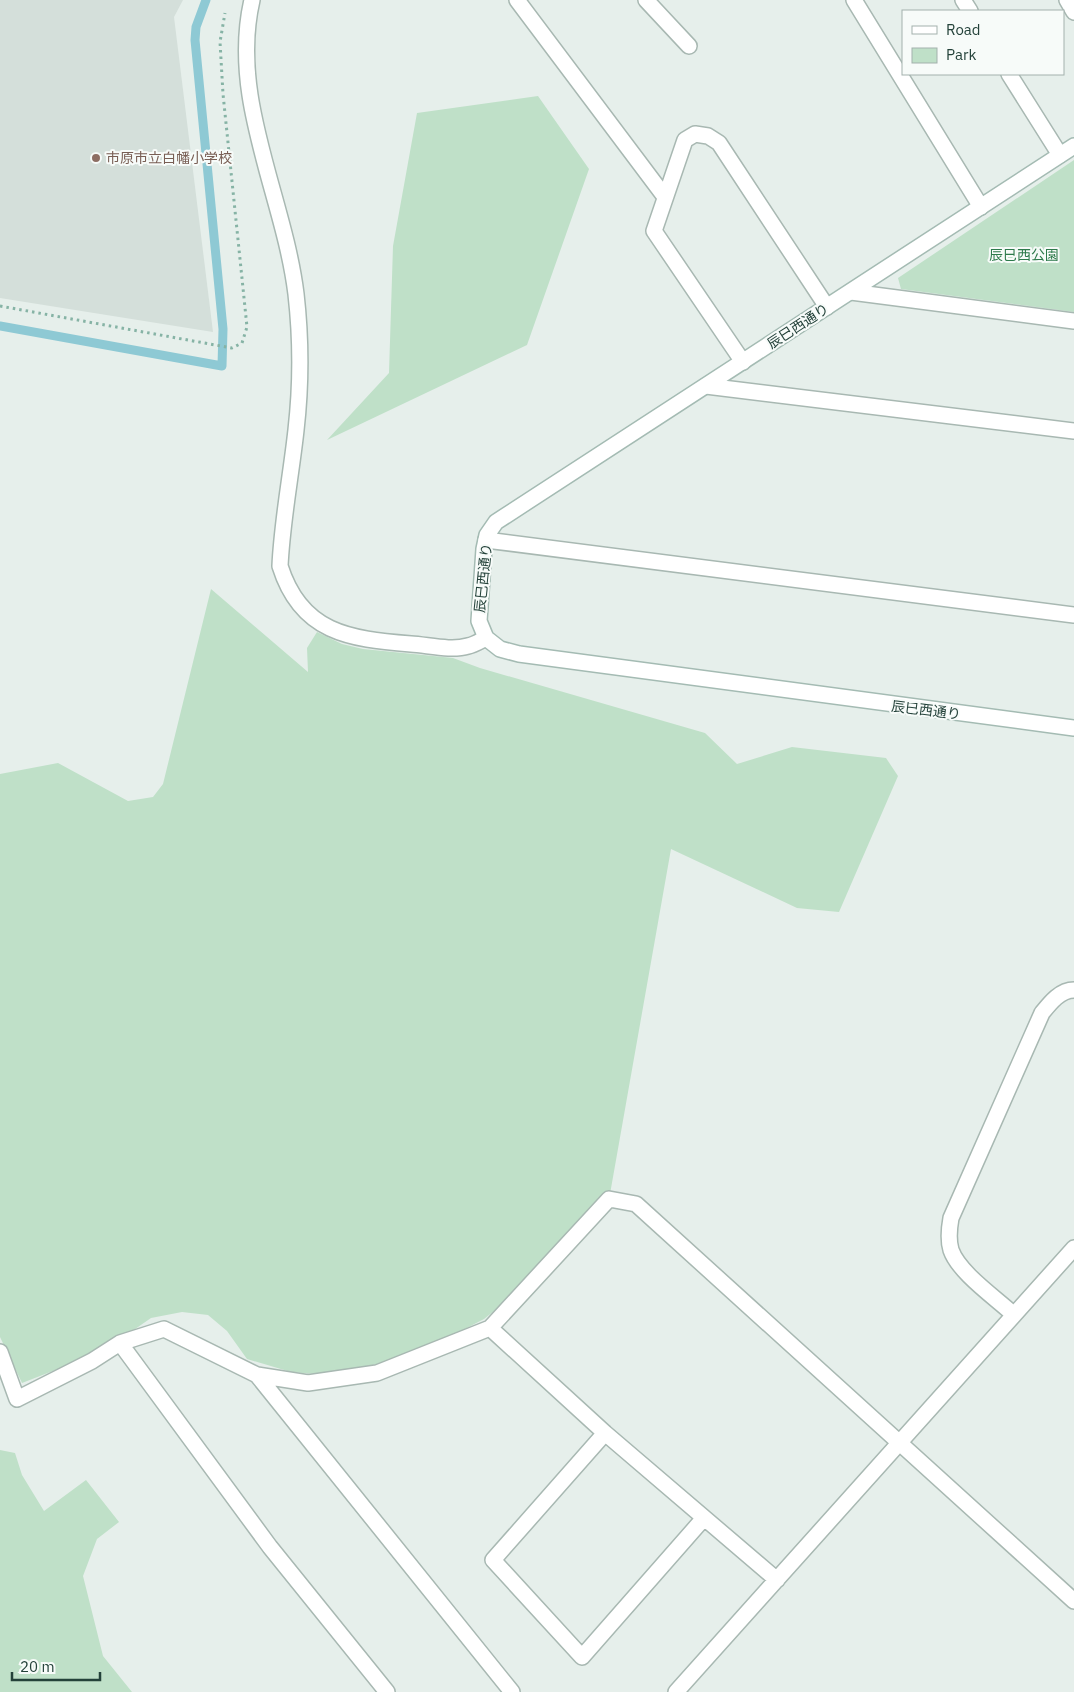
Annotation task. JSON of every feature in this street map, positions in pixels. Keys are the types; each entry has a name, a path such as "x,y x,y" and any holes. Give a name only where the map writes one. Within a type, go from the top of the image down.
{"street":[{"path":"252,0 247,21 245,51 249,91 291,263 298,325 296,428 280,566 285,583 294,598 317,621 331,630 364,640 448,647 468,646 486,638"},
{"path":"517,0 665,198"},
{"path":"646,0 688,46"},
{"path":"854,0 981,207"},
{"path":"1066,0 1074,12"},
{"path":"1010,75 1060,156"},
{"path":"743,362 654,231 685,140 695,134 708,136 719,144 827,307"},
{"name":"辰巳西通り","path":"1074,146 496,522 486,540 479,621 486,638 500,649 519,654 1074,728"},
{"path":"850,292 1074,321"},
{"path":"706,386 1074,431"},
{"path":"486,540 1074,616"},
{"path":"1014,1315 961,1267 951,1250 949,1233 951,1218 1042,1013 1053,1000 1068,990 1074,990"},
{"path":"0,1352 17,1399 85,1365 120,1343 164,1329 257,1375 308,1383 377,1373 490,1328 609,1199 636,1204 1074,1601"},
{"path":"676,1692 1074,1248"},
{"path":"490,1328 605,1433 777,1580"},
{"path":"120,1343 270,1547 387,1692"},
{"path":"257,1375 512,1692"},
{"path":"605,1433 493,1560 582,1657 704,1518"}],"path":[{"path":"0,306 232,348 242,343 247,327 223,94 220,42 227,9"}],"shaded area":[{"name":"市原市立白幡小学校","path":"0,0 183,0 174,17 213,332 0,298"}],"green space":[{"path":"538,96 589,169 527,345 327,440 389,373 393,246 417,113"},
{"name":"辰巳西公園","path":"1074,160 1074,312 901,289 898,278"},
{"path":"211,589 308,672 307,648 317,632 342,644 363,649 453,658 480,668 705,733 737,764 792,747 886,758 898,776 839,912 797,908 671,849 610,1194 519,1291 484,1319 413,1356 327,1375 291,1372 247,1359 227,1331 208,1315 182,1312 151,1318 125,1336 81,1360 22,1383 0,1337 0,774 58,763 128,801 153,797 163,784"},
{"path":"0,1450 15,1453 22,1475 44,1511 86,1480 119,1522 97,1539 83,1576 103,1656 132,1692 0,1692"}],"waterway":[{"path":"0,326 222,366 223,329 195,40 196,27 206,0"}],"place":[{"name":"市原市立白幡小学校","path":"96,158"}]}
